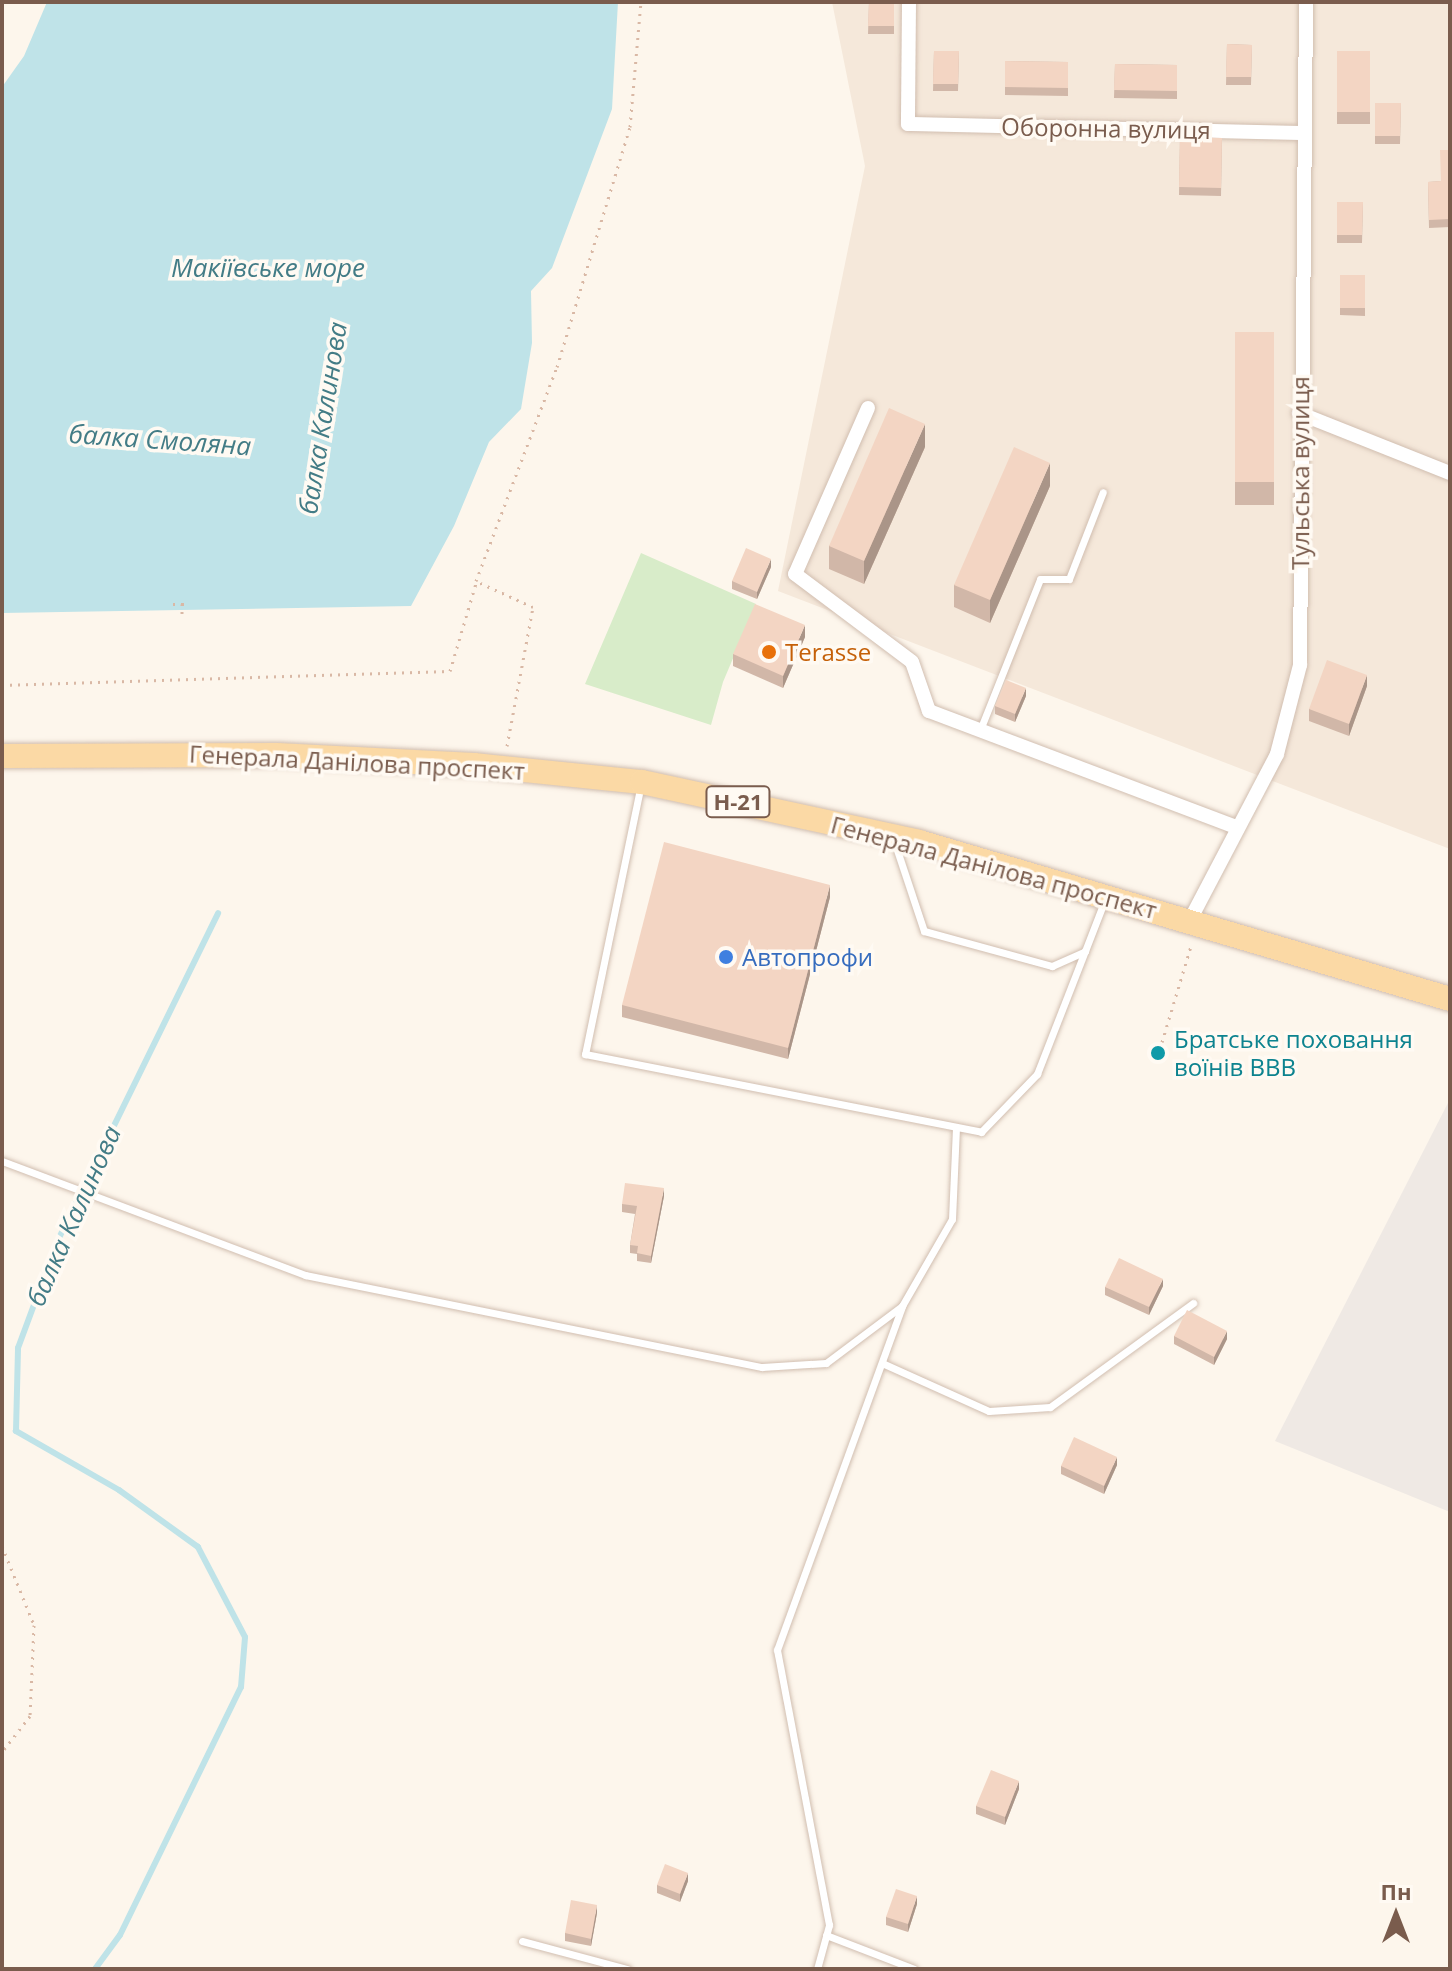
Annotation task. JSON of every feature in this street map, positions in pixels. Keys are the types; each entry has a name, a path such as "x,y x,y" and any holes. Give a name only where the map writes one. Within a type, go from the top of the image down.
{"main road":[{"name":"Генерала Данілова проспект","path":"2,756 277,755 504,768 642,782 892,835 1194,921 1450,999"}],"street":[{"name":"Оборонна вулиця","path":"909,2 908,124 1304,133"},
{"name":"Тульська вулиця","path":"1194,921 1277,754 1300,665 1299,413 1306,2"},
{"path":"868,408 795,574 912,662 929,711 1238,828"},
{"path":"1299,413 1450,473"}],"lane":[{"path":"979,732 1040,579 1069,579 1103,492"},
{"path":"642,782 585,1054 981,1132 1037,1074 1107,896"},
{"path":"892,835 924,931 1052,966 1085,951"},
{"path":"817,1969 829,1925 777,1650 902,1306 952,1219 956,1127"},
{"path":"2,1161 133,1215 305,1275 548,1320 762,1367 826,1363 902,1306"},
{"path":"882,1363 989,1411 1050,1407 1193,1303"},
{"path":"826,1935 914,1969"},
{"path":"522,1941 627,1969"}],"path":[{"path":"2,685 450,671 476,581 557,367 630,127 641,2"},
{"path":"476,581 533,607 504,768"},
{"path":"173,604 190,604"},
{"path":"182,604 182,615"},
{"path":"1162,1042 1194,921"},
{"path":"2,1546 34,1625 30,1716 2,1752"}],"shaded area":[{"path":"832,2 1450,2 1450,849 778,591 865,166"},
{"path":"1450,1099 1450,1512 1275,1441"}],"green space":[{"path":"641,553 756,604 723,682 711,725 585,684"}],"water":[{"name":"Макіївське море","path":"47,2 618,2 612,109 552,268 531,291 532,343 521,409 489,442 454,526 411,606 2,613 2,87 24,56"}],"building":[{"path":"869,2 894,2 894,26 868,26"},
{"path":"1227,44 1252,45 1251,77 1226,77"},
{"path":"934,51 959,51 958,84 933,84"},
{"path":"1337,51 1370,51 1370,112 1337,112"},
{"path":"1005,61 1068,62 1068,88 1005,87"},
{"path":"1115,64 1177,65 1177,91 1114,90"},
{"path":"1375,103 1401,103 1400,136 1375,136"},
{"path":"1180,137 1222,138 1221,188 1179,187"},
{"path":"1440,150 1450,150 1450,219 1429,220 1428,182 1441,181"},
{"path":"1337,202 1363,202 1362,235 1337,235"},
{"path":"1340,275 1365,275 1365,308 1340,308"},
{"path":"1235,332 1274,332 1274,482 1235,482"},
{"path":"889,408 925,424 864,561 829,546"},
{"path":"1014,447 1050,463 990,600 954,585"},
{"path":"746,548 771,559 757,592 732,581"},
{"name":"Terasse","path":"755,604 805,625 783,676 733,654"},
{"path":"1327,660 1367,675 1349,724 1309,709"},
{"path":"1006,680 1026,688 1015,714 995,706"},
{"name":"Автопрофи","path":"664,842 830,885 788,1048 622,1005"},
{"path":"625,1183 664,1188 651,1256 637,1253 638,1246 630,1245 637,1206 622,1204"},
{"path":"1119,1258 1163,1279 1149,1307 1105,1287"},
{"path":"1187,1310 1227,1331 1214,1357 1174,1336"},
{"path":"1074,1437 1117,1457 1104,1486 1061,1466"},
{"path":"991,1770 1019,1781 1005,1817 976,1806"},
{"path":"665,1864 688,1873 680,1894 657,1885"},
{"path":"896,1889 917,1896 908,1924 886,1917"},
{"path":"571,1900 597,1905 591,1939 565,1933"}],"waterway":[{"name":"балка Калинова","path":"95,1969 120,1935 241,1687 245,1637 198,1547 119,1490 16,1431 18,1348 58,1240 218,913"}],"place":[{"name":"Terasse","path":"769,652"},
{"name":"Автопрофи","path":"726,957"},
{"name":"Братське поховання воїнів ВВВ","path":"1158,1053"}],"water label":[{"name":"балка Смоляна","path":"160,440"}]}
